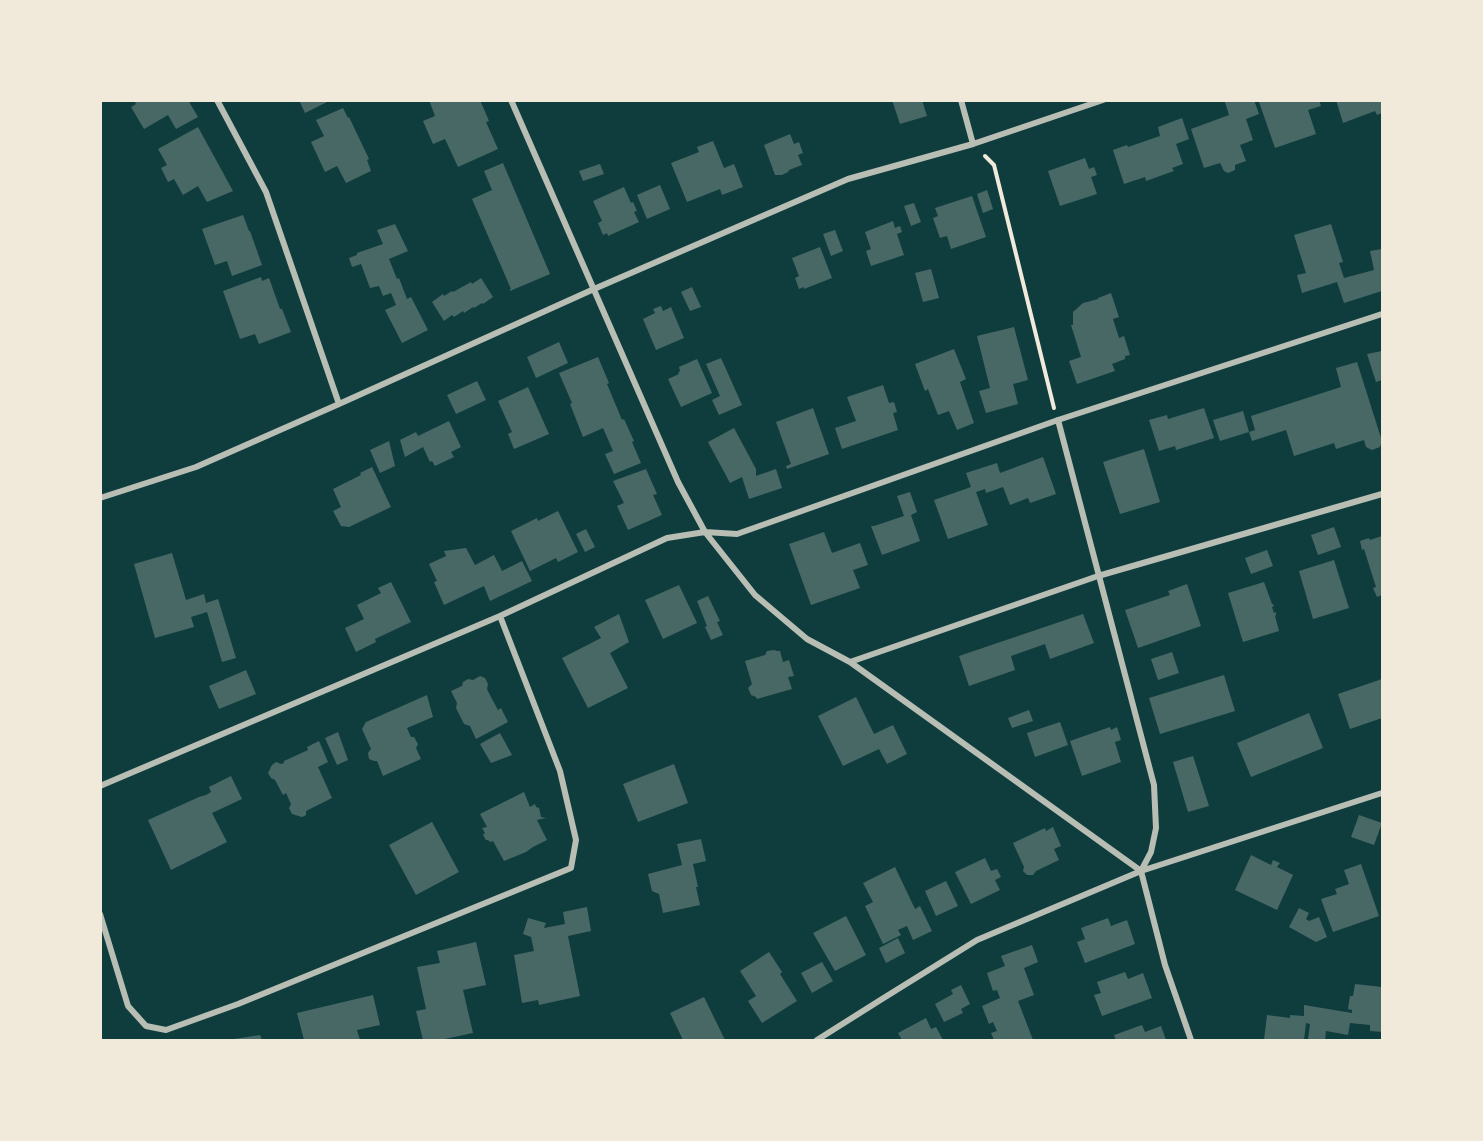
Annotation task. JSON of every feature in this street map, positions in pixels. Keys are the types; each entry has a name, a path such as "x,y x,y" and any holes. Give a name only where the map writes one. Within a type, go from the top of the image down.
{"street":[{"path":"217,100 266,192 339,404"},
{"path":"511,100 678,482 705,532 755,595 807,639 850,662 1141,872 1165,965 1191,1041"},
{"path":"961,100 973,144"},
{"path":"100,498 196,467 594,289 848,179 973,144 1103,100"},
{"path":"100,786 500,616 667,538 705,532 737,534 1058,420 1383,314"},
{"path":"1058,420 1154,785 1156,828 1151,852 1141,872"},
{"path":"850,662 1098,576 1383,494"},
{"path":"100,914 128,1006 146,1026 166,1030 238,1004 571,868 576,840 560,771 500,616"},
{"path":"818,1041 977,940 1141,872 1383,793"}],"path":[{"path":"973,144 994,165 1058,420"}],"building":[{"path":"134,100 188,100 198,117 176,129 168,115 144,129 131,107 136,104"},
{"path":"299,100 331,100 305,113"},
{"path":"429,100 480,100 489,121 486,122 498,149 458,167 445,139 433,144 423,121 435,116"},
{"path":"892,100 922,100 927,116 900,124"},
{"path":"1254,100 1259,114 1246,119 1253,140 1240,145 1246,161 1235,165 1235,170 1228,173 1224,171 1220,163 1204,168 1191,129 1229,115 1225,102"},
{"path":"1264,100 1319,100 1321,106 1308,110 1316,134 1275,148 1259,102"},
{"path":"1336,100 1382,100 1382,113 1377,115 1375,111 1343,123"},
{"path":"343,108 369,159 367,160 371,171 346,183 337,166 325,172 311,142 324,136 316,120"},
{"path":"1182,118 1189,139 1176,144 1183,164 1172,168 1174,171 1146,181 1145,177 1124,184 1113,150 1160,136 1158,127"},
{"path":"198,127 233,191 207,202 198,186 183,195 174,179 168,182 161,168 167,165 158,149"},
{"path":"790,134 794,144 799,142 803,153 798,155 802,165 782,175 775,175 764,145"},
{"path":"713,141 724,168 734,164 743,187 722,195 720,189 687,202 671,163 699,152 697,147"},
{"path":"1085,158 1089,169 1094,167 1097,175 1091,177 1097,194 1060,206 1048,171"},
{"path":"503,163 550,274 510,291 472,199 492,190 484,171"},
{"path":"600,164 604,174 583,181 579,171"},
{"path":"660,185 670,209 647,219 637,195"},
{"path":"624,187 637,211 634,212 639,222 608,236 607,233 603,235 598,223 602,221 593,201"},
{"path":"987,190 993,209 983,213 977,194"},
{"path":"972,196 986,237 951,249 947,236 940,238 933,218 938,216 935,208"},
{"path":"914,203 921,222 911,226 904,206"},
{"path":"243,215 262,265 232,276 227,261 215,265 202,229"},
{"path":"893,221 895,228 900,226 902,232 897,234 904,255 871,266 866,251 871,249 865,232"},
{"path":"395,224 408,251 389,259 407,299 411,297 428,330 402,343 385,310 396,305 391,293 383,296 379,286 370,288 361,264 352,267 349,258 383,244 377,230"},
{"path":"1331,224 1343,262 1339,263 1344,278 1374,270 1370,251 1382,249 1382,291 1344,303 1337,282 1302,293 1297,275 1306,273 1294,235"},
{"path":"835,230 843,251 831,256 823,234"},
{"path":"820,247 832,278 799,289 795,278 799,276 792,258"},
{"path":"931,269 939,298 923,302 915,273"},
{"path":"261,277 262,281 269,278 291,332 259,344 255,334 240,339 223,291"},
{"path":"481,278 493,297 483,304 454,317 452,315 444,321 432,302 443,294 444,296"},
{"path":"692,287 701,307 690,311 681,292"},
{"path":"1111,293 1119,317 1113,319 1119,338 1124,336 1130,355 1112,364 1115,371 1077,384 1069,361 1081,357 1071,325 1073,325 1073,312 1083,303"},
{"path":"661,306 663,311 671,307 684,338 656,350 643,319 655,313 653,309"},
{"path":"1014,327 1028,380 1013,384 1018,404 986,413 979,391 990,388 977,336"},
{"path":"559,342 568,363 536,378 527,357"},
{"path":"954,349 966,379 960,382 974,423 957,430 949,411 938,415 928,389 925,391 915,364"},
{"path":"1382,351 1382,380 1376,382 1367,354"},
{"path":"598,357 609,383 607,384 622,420 624,419 634,441 632,442 641,463 614,474 605,454 613,451 603,428 583,437 559,373"},
{"path":"721,358 742,405 719,415 712,400 720,396 706,364"},
{"path":"697,359 712,393 681,407 668,379 679,374 679,367"},
{"path":"1357,362 1382,441 1380,447 1372,450 1366,447 1364,440 1336,449 1334,443 1294,456 1286,430 1252,441 1249,432 1255,430 1251,416 1341,387 1336,368"},
{"path":"477,381 486,400 456,414 447,395"},
{"path":"883,385 889,403 894,402 897,412 893,413 898,430 842,449 835,428 856,421 847,397"},
{"path":"528,387 549,434 514,449 508,434 512,432 498,401"},
{"path":"813,408 829,454 787,469 786,466 791,464 776,422"},
{"path":"1204,408 1214,438 1176,450 1175,446 1159,451 1149,420 1167,415 1168,419"},
{"path":"1243,411 1249,432 1220,441 1213,420"},
{"path":"449,421 461,447 451,452 454,457 435,466 432,461 430,462 423,447 405,457 400,440 416,432 418,436"},
{"path":"734,428 756,469 756,476 776,469 782,488 749,499 742,477 730,483 708,442"},
{"path":"389,441 395,466 380,473 370,450"},
{"path":"1144,449 1160,502 1120,514 1103,462"},
{"path":"1043,457 1056,494 1030,503 1028,498 1010,505 1003,487 986,493 985,489 976,492 988,525 948,539 934,500 971,487 966,473 997,463 1000,473"},
{"path":"372,467 391,507 349,527 341,526 333,511 341,507 333,489"},
{"path":"646,469 657,494 653,495 662,515 628,530 617,506 624,503 613,481"},
{"path":"910,492 917,512 911,515 920,541 882,555 871,526 904,516 897,496"},
{"path":"558,511 578,552 558,562 556,558 530,571 511,531"},
{"path":"1334,527 1341,547 1318,555 1311,535"},
{"path":"586,529 595,547 585,552 576,534"},
{"path":"824,532 832,553 860,543 868,565 853,570 860,588 811,605 789,544"},
{"path":"1382,536 1382,595 1377,597 1373,588 1376,587 1360,541"},
{"path":"466,548 475,565 494,555 502,571 522,561 532,581 490,601 484,586 444,605 429,564 446,556 444,551"},
{"path":"1267,550 1273,566 1251,574 1245,558"},
{"path":"172,553 186,600 204,594 206,603 218,599 236,658 222,662 207,612 191,617 194,627 155,638 134,564"},
{"path":"1334,560 1349,608 1313,619 1299,571"},
{"path":"391,582 411,622 375,639 376,642 356,652 345,628 364,619 357,605 381,593 378,588"},
{"path":"1264,582 1274,606 1272,607 1274,613 1276,612 1279,631 1243,642 1228,593"},
{"path":"1187,584 1201,626 1138,648 1125,610 1170,595 1168,591"},
{"path":"679,585 697,623 663,639 645,600"},
{"path":"708,596 720,621 717,622 723,635 711,640 697,601"},
{"path":"619,614 629,642 610,653 628,688 588,708 562,658 601,638 594,627"},
{"path":"1083,614 1094,643 1050,659 1045,644 1011,656 1015,670 969,686 959,656"},
{"path":"774,650 780,651 783,662 789,660 794,676 788,677 792,689 757,699 751,695 748,688 752,684 745,661"},
{"path":"1172,652 1179,673 1158,680 1151,659"},
{"path":"246,670 256,694 219,709 209,686"},
{"path":"1224,675 1235,711 1160,734 1149,698"},
{"path":"480,676 485,678 492,699 498,710 501,708 508,722 476,739 470,726 464,724 451,691 462,686 463,682 468,679 473,680"},
{"path":"1382,679 1382,718 1350,729 1338,694"},
{"path":"427,695 433,717 407,728 411,737 414,737 418,744 416,748 421,759 383,776 377,761 369,759 368,753 371,749 362,729 366,722"},
{"path":"856,697 874,734 893,725 907,754 887,764 879,749 843,766 818,716"},
{"path":"1029,710 1033,721 1012,728 1008,718"},
{"path":"1309,713 1323,748 1251,777 1237,743"},
{"path":"1060,722 1068,745 1035,757 1027,733"},
{"path":"1110,727 1111,730 1117,727 1121,740 1115,742 1121,762 1082,776 1070,741"},
{"path":"338,732 348,760 337,765 325,738"},
{"path":"500,733 512,755 491,763 480,744"},
{"path":"319,741 328,762 318,767 332,798 306,811 306,815 302,817 292,814 286,793 283,795 275,780 268,773 276,762 284,763"},
{"path":"1193,756 1209,806 1188,812 1173,762"},
{"path":"674,764 688,803 638,822 623,784"},
{"path":"231,776 242,799 212,813 227,842 171,870 148,820 206,795 211,792 209,787"},
{"path":"524,792 530,807 535,804 539,808 541,817 546,818 537,820 547,840 504,861 493,841 486,840 483,835 485,833 482,828 487,827 480,814"},
{"path":"1359,815 1382,823 1374,845 1351,837"},
{"path":"432,822 459,872 416,895 389,845"},
{"path":"1053,827 1061,846 1054,849 1059,860 1036,871 1033,875 1027,875 1023,871 1024,867 1013,843 1045,828 1046,831"},
{"path":"701,839 706,861 693,864 700,905 663,913 659,894 652,891 648,874 682,865 677,844"},
{"path":"1251,855 1271,865 1273,860 1280,863 1277,867 1293,875 1277,910 1235,890"},
{"path":"985,858 991,871 997,869 1001,877 995,880 1000,890 971,904 955,872"},
{"path":"1361,864 1379,916 1333,932 1321,899 1337,894 1335,889 1349,884 1344,870"},
{"path":"895,867 915,909 920,906 932,931 913,940 907,926 898,930 901,935 883,944 865,906 873,902 863,883"},
{"path":"946,881 958,906 936,916 925,891"},
{"path":"587,907 591,931 568,936 580,996 539,1005 538,1000 522,1003 514,955 534,951 531,937 523,934 528,918 546,923 544,928 565,924 563,912"},
{"path":"1299,908 1309,913 1306,919 1309,921 1319,917 1327,937 1316,942 1289,927"},
{"path":"846,916 866,955 835,971 813,933"},
{"path":"1108,918 1111,926 1127,920 1135,944 1085,963 1077,942 1085,939 1081,928"},
{"path":"898,938 905,953 886,963 879,948"},
{"path":"476,942 486,985 463,990 473,1033 440,1040 423,1040 416,1011 426,1009 417,967 440,963 437,951"},
{"path":"1032,945 1038,962 1024,968 1034,995 1018,1001 1033,1040 994,1040 991,1033 997,1031 993,1022 989,1024 982,1006 1000,998 997,990 993,991 987,973 1005,966 1001,956"},
{"path":"769,952 797,1001 762,1023 748,1001 756,996 740,971"},
{"path":"822,962 833,981 812,993 801,973"},
{"path":"1125,972 1128,979 1143,973 1152,998 1102,1016 1094,995 1101,993 1097,982"},
{"path":"1355,984 1382,987 1382,1032 1370,1031 1370,1025 1350,1023 1348,1035 1326,1031 1325,1040 1308,1039 1310,1024 1306,1023 1304,1040 1264,1040 1267,1015 1290,1018 1290,1015 1304,1016 1304,1005 1352,1013 1352,1010 1348,1009"},
{"path":"961,985 970,1004 961,1009 963,1013 944,1022 935,1004 953,994 951,990"},
{"path":"373,995 380,1025 357,1030 360,1040 304,1040 297,1013"},
{"path":"704,997 725,1040 683,1040 670,1013"},
{"path":"926,1018 931,1029 936,1027 943,1040 902,1040 898,1033"},
{"path":"1142,1025 1145,1032 1161,1026 1166,1040 1116,1040 1114,1035"},
{"path":"260,1035 262,1040 234,1040 234,1039"}]}
